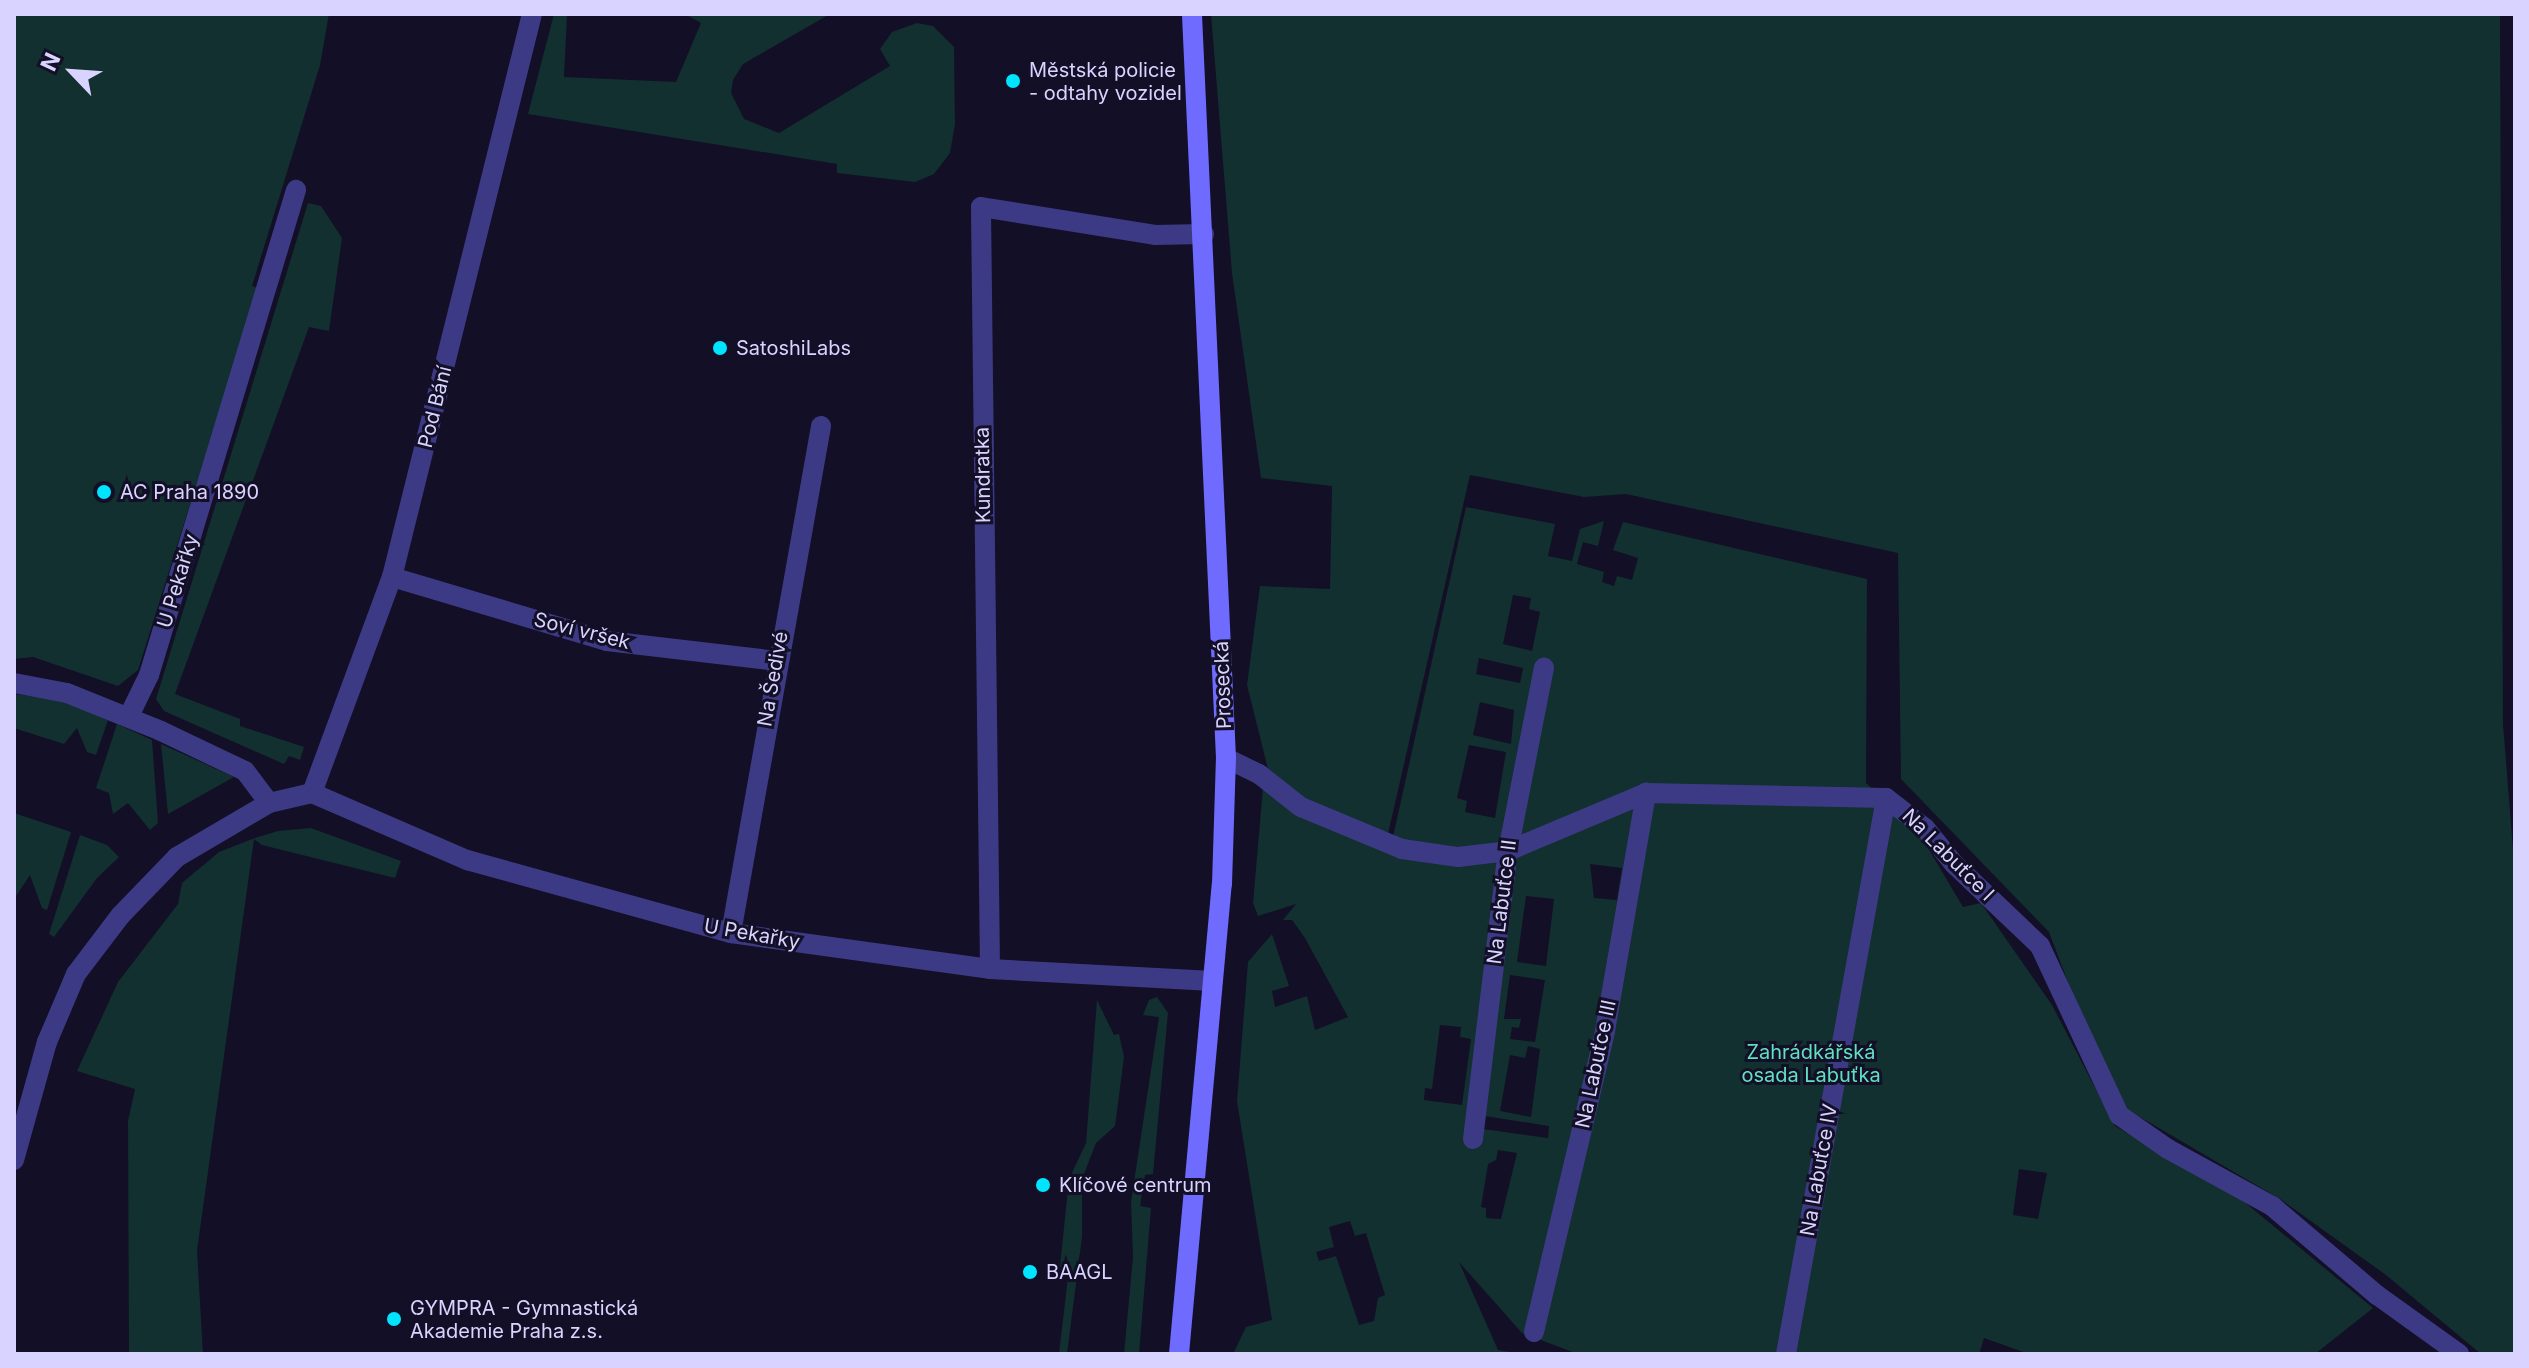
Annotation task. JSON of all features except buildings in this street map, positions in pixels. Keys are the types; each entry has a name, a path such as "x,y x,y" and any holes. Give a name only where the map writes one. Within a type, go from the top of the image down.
{"main road":[{"name":"Prosecká","path":"1179,1354 1213,981 1226,758 1192,14"}],"street":[{"name":"Pod Bání","path":"312,793 392,577 532,14"},
{"name":"U Pekařky","path":"129,716 149,675 296,190"},
{"name":"Kundratka","path":"990,969 981,207 1155,235 1204,234"},
{"name":"Na Šedivé","path":"731,933 776,661 821,426"},
{"name":"Soví vršek","path":"392,577 607,641 776,661"},
{"name":"Na Labuťce Ⅱ","path":"1473,1139 1508,851 1544,667"},
{"path":"14,683 42,685 129,716 245,771 269,803"},
{"name":"Na Labuťce Ⅰ","path":"1226,758 1259,774 1301,807 1402,849 1458,857 1508,851 1646,793 1886,798 1925,828 1954,864 2040,946 2119,1115 2168,1149 2272,1206 2377,1295 2459,1354"},
{"name":"U Pekařky","path":"312,793 467,860 731,933 990,969 1213,981"},
{"path":"14,1160 47,1042 76,974 120,916 177,857 269,803 312,793"},
{"name":"Na Labuťce Ⅲ","path":"1534,1332 1605,1031 1646,793"},
{"name":"Na Labuťce Ⅳ","path":"1786,1354 1886,798"}],"green space":[{"name":"AC Praha 1890","path":"14,14 329,14 320,65 252,286 258,288 138,670 118,686 33,657 14,659"},
{"path":"554,14 567,14 564,77 676,82 701,23 685,14 830,14 743,64 733,80 731,93 744,119 779,133 890,66 880,49 892,32 917,23 933,26 954,47 955,124 950,153 934,174 915,182 837,173 837,164 528,114"},
{"path":"1211,14 2500,14 2503,724 2515,874 2515,1354 2481,1354 2386,1275 2280,1199 2128,1110 2085,1027 2049,932 1901,779 1898,553 1626,494 1584,497 1470,475 1388,834 1308,806 1268,769 1247,685 1260,586 1330,589 1332,486 1261,478 1232,273"},
{"path":"308,203 321,206 342,238 329,331 309,327 175,694 240,719 240,726 304,747 300,760 289,756 284,764 164,711 156,699"},
{"name":"Zahrádkářská osada Labuťka","path":"1466,507 1555,524 1548,556 1572,561 1580,529 1604,521 1598,546 1583,542 1577,564 1604,572 1602,582 1614,586 1617,576 1632,580 1638,558 1613,550 1623,522 1867,579 1866,783 1918,831 1963,907 1981,903 2052,1005 2115,1126 2242,1200 2373,1308 2315,1354 2029,1354 1984,1338 1979,1354 1578,1354 1522,1333 1459,1262 1498,1350 1521,1354 1233,1354 1246,1327 1272,1320 1237,1101 1248,962 1272,934 1289,986 1272,991 1275,1007 1307,996 1315,1030 1348,1017 1305,938 1292,920 1283,920 1296,904 1258,916 1253,903 1263,788 1393,837","holes":["1513,595 1531,598 1529,609 1540,612 1532,651 1503,644","1479,658 1523,668 1520,683 1476,674","1480,702 1514,710 1511,744 1473,735","1469,745 1506,752 1495,818 1465,812 1467,801 1457,798","1590,864 1622,868 1617,900 1594,898","1526,896 1554,899 1546,966 1517,962","1510,975 1545,980 1535,1042 1510,1039 1512,1027 1519,1028 1521,1019 1504,1019","1440,1025 1461,1027 1460,1037 1471,1039 1462,1105 1424,1100 1425,1088 1432,1089","1528,1046 1540,1049 1531,1117 1500,1111 1510,1055 1525,1058","1485,1116 1549,1126 1548,1138 1483,1129","1498,1150 1517,1153 1501,1219 1486,1218 1486,1208 1481,1207 1488,1164 1496,1160","2019,1169 2047,1173 2038,1219 2013,1215","1350,1221 1355,1236 1366,1233 1385,1295 1378,1298 1374,1321 1359,1325 1336,1256 1319,1261 1316,1252 1334,1247 1329,1227"]},
{"path":"14,694 61,700 108,720 96,755 87,752 77,728 64,744 14,728"},
{"path":"117,724 152,740 158,823 150,830 128,803 113,814 109,793 96,788"},
{"path":"161,744 234,777 168,814"},
{"path":"14,813 71,832 47,910 42,908 30,875 14,899"},
{"path":"311,828 401,861 395,878 262,845 254,839 197,1251 203,1354 129,1354 128,1121 135,1089 77,1071 118,982 178,904 182,883 219,852 255,838 278,831"},
{"path":"80,835 107,845 119,857 97,878 54,937 49,934"},
{"path":"1157,997 1168,1013 1153,1174 1145,1175 1140,1206 1151,1208 1139,1354 1124,1354 1133,1257 1131,1202 1159,1017 1143,1015 1149,1000"},
{"path":"1097,1000 1114,1035 1119,1034 1124,1057 1115,1126 1096,1143 1082,1179 1082,1237 1067,1354 1059,1354 1068,1277 1059,1276 1069,1179 1086,1143"}],"place":[{"name":"Městská policie - odtahy vozidel","path":"1013,81"},
{"name":"SatoshiLabs","path":"720,348"},
{"name":"AC Praha 1890","path":"104,492"},
{"name":"Klíčové centrum","path":"1043,1185"},
{"name":"BAAGL","path":"1030,1272"},
{"name":"GYMPRA - Gymnastická Akademie Praha z.s.","path":"394,1319"}]}
